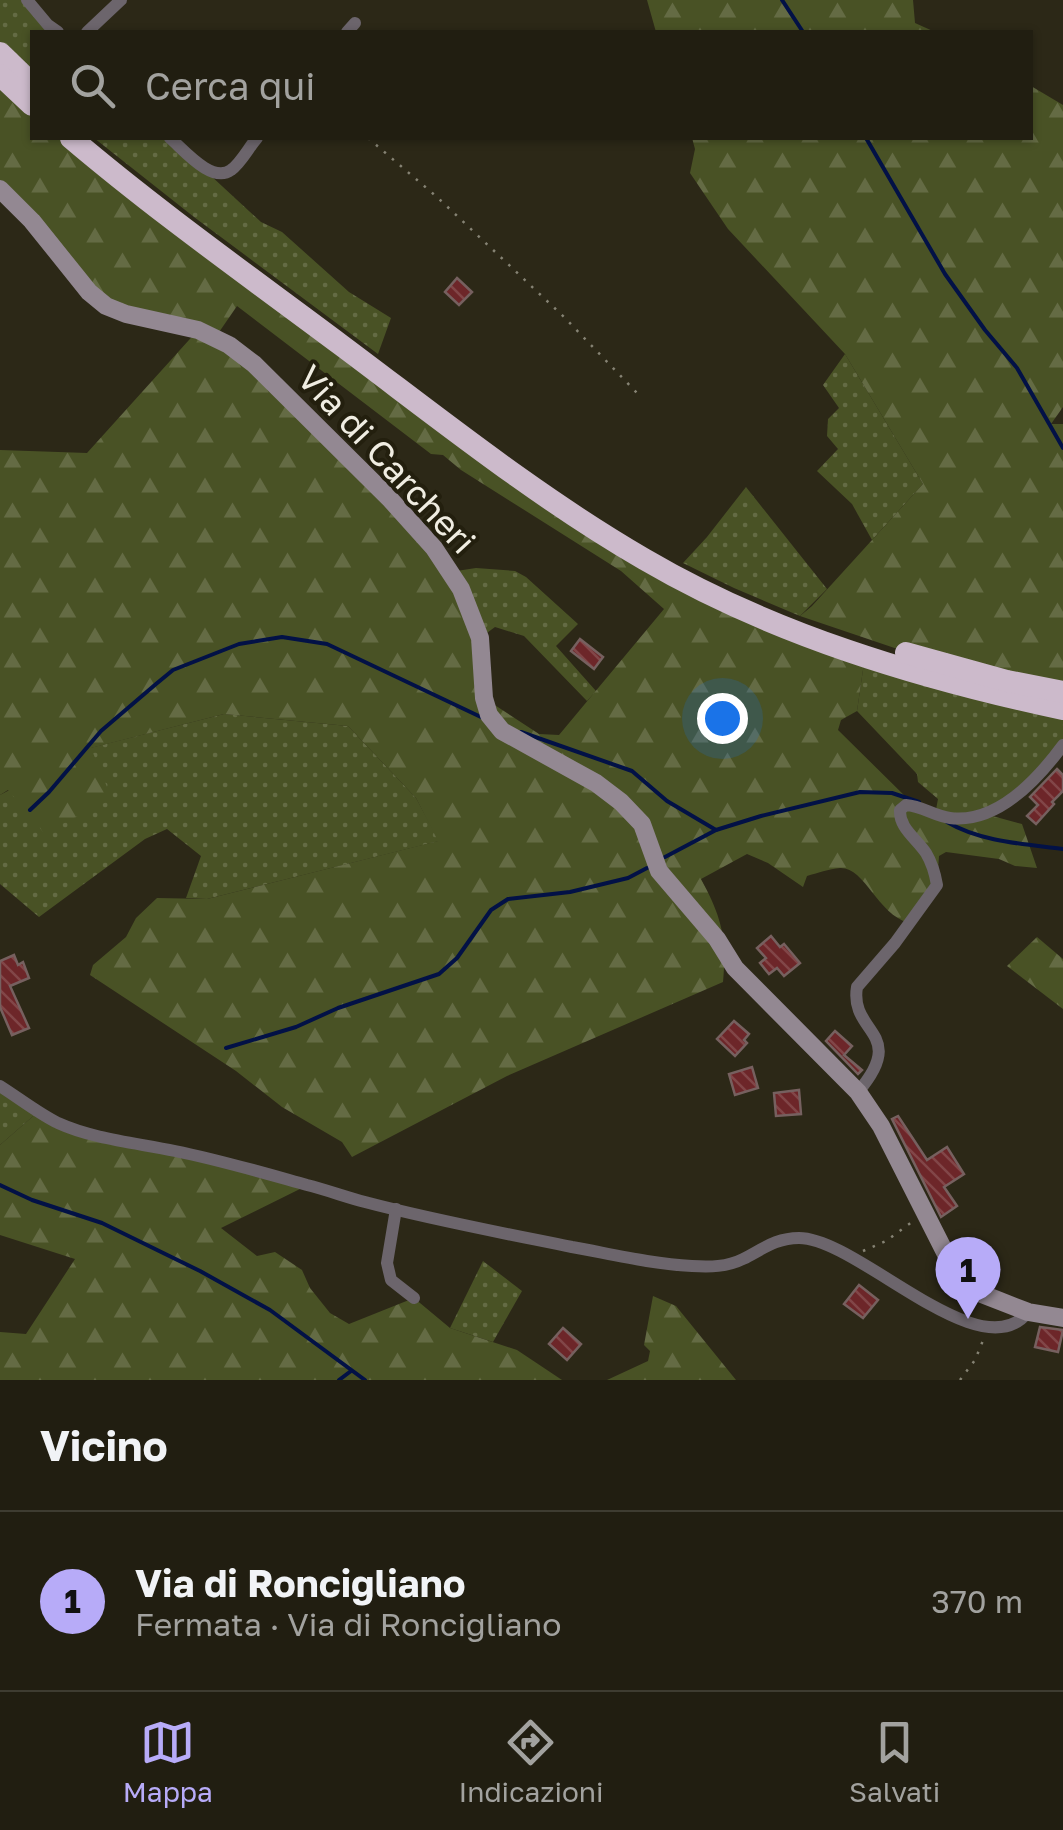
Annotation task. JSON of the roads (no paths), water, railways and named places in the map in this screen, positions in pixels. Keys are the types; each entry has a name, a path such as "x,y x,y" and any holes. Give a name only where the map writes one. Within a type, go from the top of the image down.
{"highway":[{"path":"0,53 30,82"},
{"path":"0,75 30,103"},
{"path":"72,140 535,489 646,560 742,609 824,642 936,678 1063,709"},
{"path":"97,140 549,481 647,544 734,588 821,625 934,661 1063,692"}],"street":[{"path":"27,0 55,30"},
{"path":"88,30 121,0"},
{"path":"172,140 209,172 221,174 230,171 254,140"},
{"name":"Via di Carcheri","path":"0,190 106,306 198,330 228,345 254,364 389,498 434,548 460,589 480,638 489,715 502,730 596,784 633,813 642,824 659,871 736,968 858,1092 881,1126 955,1272 982,1294 1028,1312 1063,1318"},
{"path":"858,1092 872,1076 880,1056 874,1034 857,1005 857,987 937,885 926,853 900,822 900,810 906,805 915,806 935,816 958,819 985,814 1003,805 1028,783 1063,745"},
{"path":"0,1086 58,1122 86,1132 186,1153 396,1209 526,1238 687,1266 724,1266 780,1240 816,1240 834,1246 926,1303 967,1322 988,1328 1009,1326 1028,1312"},
{"path":"396,1209 387,1263 391,1280 414,1298"}],"waterway":[{"path":"782,0 802,30"},
{"path":"867,140 945,274 1017,368 1063,448"},
{"path":"30,810 101,731 173,670 239,644 282,637 327,644 483,718"},
{"path":"521,732 632,771 667,801 716,830"},
{"path":"665,857 716,830 860,792 892,793 919,802"},
{"path":"947,822 989,838 1063,849"},
{"path":"226,1048 296,1027 338,1008 439,974 457,958 491,910 508,899 570,892 628,878 647,868"},
{"path":"0,1185 102,1223 200,1271 270,1310 365,1380"},
{"path":"339,1380 351,1371"}],"place":[{"name":"Via di Roncigliano","path":"968,1319"}]}
